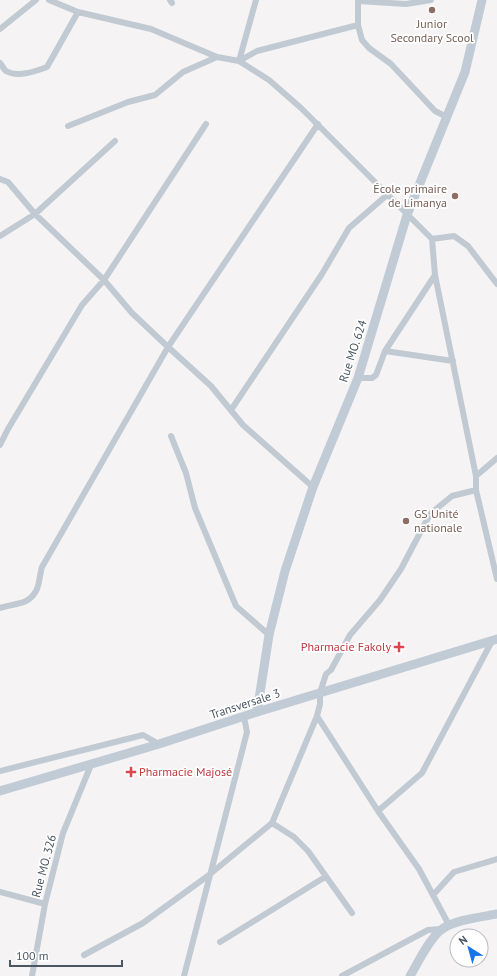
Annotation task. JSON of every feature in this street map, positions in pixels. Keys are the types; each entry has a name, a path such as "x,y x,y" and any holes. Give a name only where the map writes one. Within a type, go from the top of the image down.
{"street":[{"path":"0,29 36,0"},
{"path":"49,0 78,12 151,29 217,57 239,61 270,80 318,124 432,239 435,275 476,476 476,490 497,579"},
{"path":"431,0 406,4 358,0 358,25 362,40 391,64 435,111 447,117"},
{"name":"Rue MO. 624","path":"257,712 269,635 285,571 312,487 358,378 407,215 465,72 482,0"},
{"path":"239,61 255,1"},
{"path":"0,63 6,71 16,74 32,73 47,67 78,12"},
{"path":"239,61 257,51 358,25"},
{"path":"68,126 128,102 155,95 183,72 217,57"},
{"path":"0,444 8,428 82,305 104,280 206,124"},
{"path":"0,608 24,603 37,591 39,575 42,567 168,348 318,124"},
{"path":"0,236 36,214 115,141"},
{"path":"0,179 8,182 36,214 104,280 132,313 168,348 211,386 243,425 312,487"},
{"path":"231,410 322,274 349,228 387,195"},
{"path":"432,239 454,236 463,242 468,246 497,284"},
{"path":"358,378 372,378 376,375 385,351 435,275"},
{"path":"385,351 453,361"},
{"path":"171,436 186,473 195,508 236,606 269,635"},
{"path":"476,476 497,458"},
{"path":"84,955 143,923 210,875 272,823 317,716 320,704 320,693 326,674 331,670 350,635 380,600 401,569 430,514 452,496 476,490"},
{"path":"378,811 422,773 494,640"},
{"name":"Transversale 3","path":"0,791 159,744 257,712 494,640"},
{"path":"317,716 378,811 420,869 434,894 445,927"},
{"path":"184,976 247,732 244,717"},
{"path":"0,771 143,735 159,744"},
{"name":"Rue MO. 326","path":"32,976 45,904 63,833 90,765"},
{"path":"272,823 294,837 308,851 352,913"},
{"path":"434,894 454,872 497,859"},
{"path":"220,942 325,877"},
{"path":"0,892 45,904"},
{"path":"342,976 428,930 497,914"},
{"path":"410,976 435,936 445,927"}],"place":[{"name":"Junior Secondary Scool","path":"432,10"},
{"name":"École primaire de Limanya","path":"455,196"},
{"name":"GS Unité nationale","path":"406,521"},
{"name":"Pharmacie Fakoly","path":"399,647"},
{"name":"Pharmacie Majosé","path":"131,772"}]}
